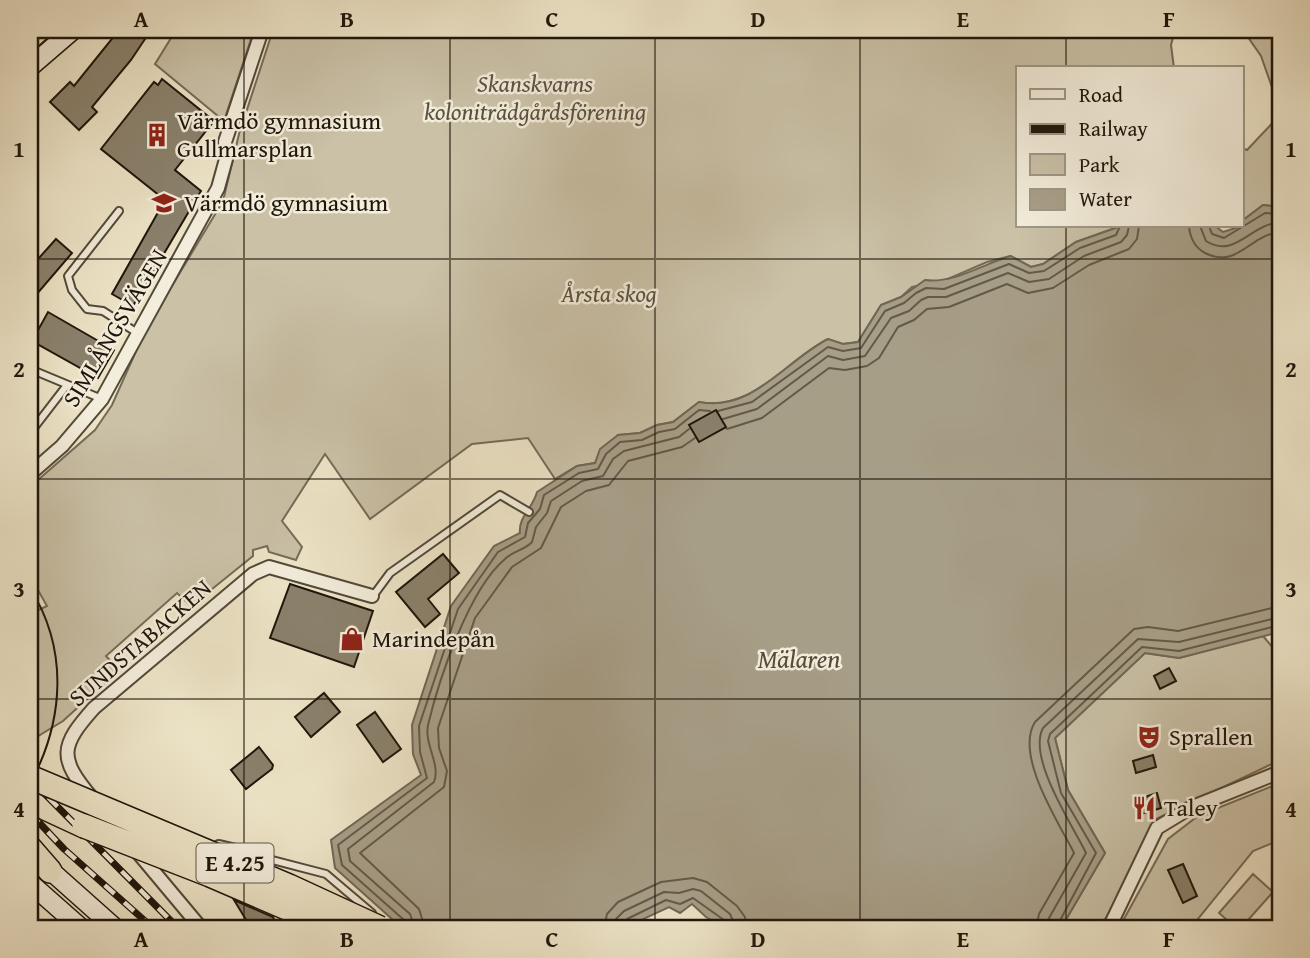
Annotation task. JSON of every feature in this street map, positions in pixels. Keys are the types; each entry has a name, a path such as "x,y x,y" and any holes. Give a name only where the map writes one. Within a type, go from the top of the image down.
{"highway":[{"path":"30,37 38,30"},
{"path":"30,770 88,802"},
{"name":"E 4.25","path":"30,776 289,886 380,928"},
{"name":"E 4.25","path":"30,801 83,826 211,875 333,928"},
{"path":"30,811 83,826"},
{"path":"30,850 50,871"}],"main road":[{"path":"30,68 73,30"},
{"path":"50,871 115,928"},
{"path":"30,883 81,928"}],"street":[{"name":"SIMLÅNGSVÄGEN","path":"30,474 62,446 102,400 219,188 226,159 225,142 262,30"},
{"name":"SUNDSTABACKEN","path":"201,928 70,768 68,753 71,733 94,708 253,574 269,567 372,596"},
{"path":"1109,928 1157,828 1190,808 1280,772"},
{"path":"139,854 161,842 187,840 253,855"}],"lane":[{"path":"119,211 68,276 72,290 87,309 103,311 139,334"},
{"path":"30,322 33,324 30,329"},
{"path":"30,369 102,400"},
{"path":"30,433 67,385"},
{"path":"372,596 390,573 500,495 529,512"},
{"path":"253,855 326,874 389,928"}],"green space":[{"path":"176,30 254,30 224,121 155,64"},
{"name":"Årsta skog","path":"273,30 1175,30 1171,45 1174,66 1016,66 1016,228 1115,228 1076,242 1043,264 1031,267 1010,256 987,262 941,282 912,287 901,297 881,305 858,342 843,344 828,339 752,392 718,403 699,402 673,422 657,425 640,433 618,435 595,463 577,466 555,479 528,438 472,444 370,519 325,454 282,521 302,547 296,560 269,552 267,546 253,550 253,556 191,606 177,593 106,656 119,670 63,721 30,741 30,614 47,606 30,576 30,487 95,430 112,405 146,329 223,201 239,134"},
{"path":"1243,30 1280,30 1280,110 1261,56"},
{"path":"1280,115 1280,207 1263,205 1244,219 1244,149 1247,150"},
{"path":"1263,636 1280,656 1280,760 1156,819 1127,883 1100,928 1061,928 1105,853 1068,790 1055,738 1145,653 1179,658"},
{"path":"1280,783 1280,840 1253,851 1197,920 1197,928 1119,928 1168,839 1198,816"},
{"path":"1253,874 1273,892 1241,928 1236,928 1219,913"}],"water":[{"name":"Mälaren","path":"1263,205 1280,207 1280,632 1179,658 1145,653 1055,738 1068,790 1105,853 1061,928 725,928 706,917 692,904 680,913 669,907 624,928 402,928 335,868 331,840 421,775 413,754 412,725 451,606 494,546 520,533 523,517 537,492 577,466 595,463 600,449 618,435 640,433 657,425 673,422 699,402 718,403 752,392 828,339 843,344 858,342 881,305 901,297 925,280 947,279 1011,256 1031,267 1043,264 1076,242 1115,228 1218,228 1223,232 1244,228 1244,219"}],"building":[{"path":"119,30 151,30 131,60 92,107 97,112 79,130 50,102 70,82 74,86"},
{"name":"Värmdö gymnasium Gullmarsplan","path":"162,79 214,121 175,170 201,191 133,306 112,294 165,200 101,149 154,82 158,85"},
{"path":"56,239 72,253 30,302 30,268"},
{"path":"48,312 114,350 98,378 32,341"},
{"path":"716,410 726,427 699,442 689,425"},
{"path":"443,554 459,573 428,599 440,614 425,627 396,592"},
{"path":"290,584 373,611 354,667 270,638"},
{"path":"1169,668 1176,681 1160,689 1154,676"},
{"path":"324,693 340,712 311,737 295,717"},
{"path":"375,712 401,749 383,762 357,725"},
{"path":"259,747 273,765 272,769 246,789 231,770"},
{"path":"1153,755 1156,767 1136,773 1133,761"},
{"path":"1157,793 1161,808 1141,814 1136,800"},
{"path":"1183,864 1197,896 1183,903 1168,870"},
{"path":"234,900 274,919 259,928 251,928"}],"tram line":[{"path":"30,588 43,612 51,636 57,686 50,736 30,784"}],"railway":[{"path":"30,779 178,928"},
{"path":"30,813 64,849 153,928"}],"place":[{"name":"Värmdö gymnasium Gullmarsplan","path":"157,135"},
{"name":"Värmdö gymnasium","path":"164,203"},
{"name":"Marindepån","path":"352,639"},
{"name":"Sprallen","path":"1149,737"},
{"name":"Taley","path":"1144,808"}],"park label":[{"name":"Skanskvarns koloniträdgårdsförening","path":"535,98"}]}
